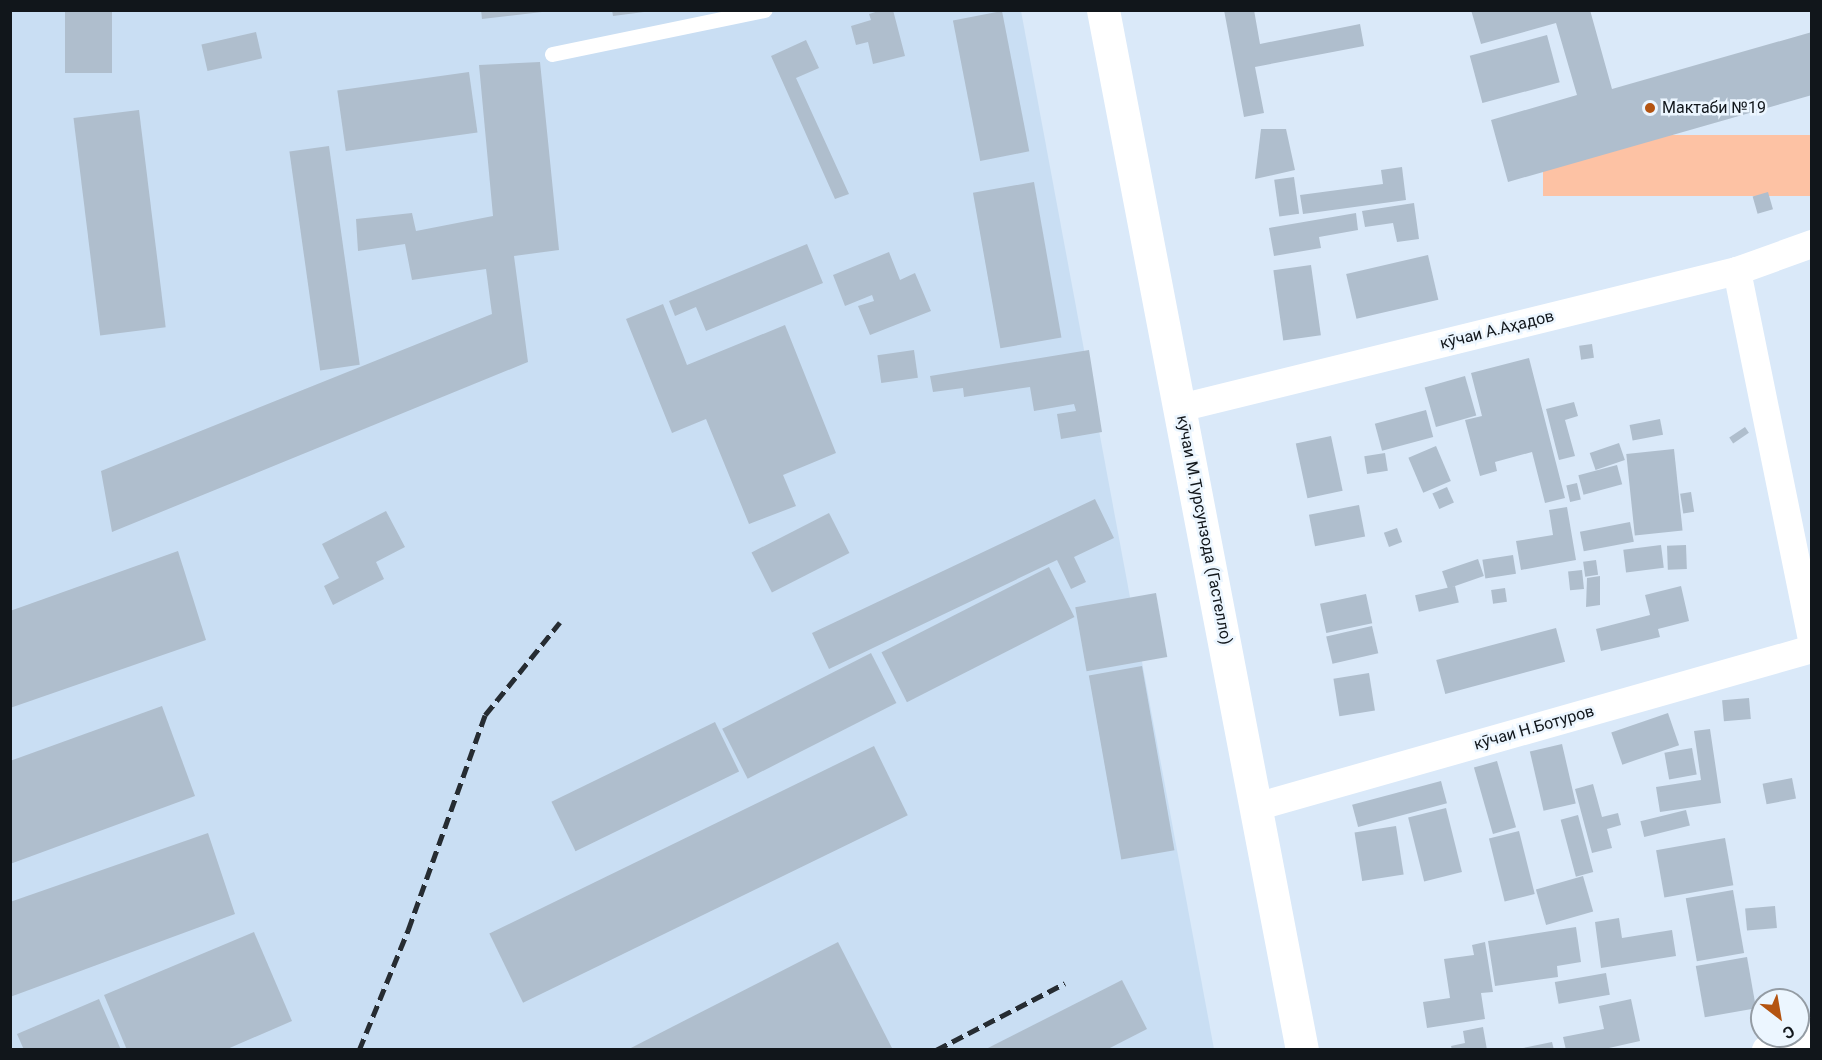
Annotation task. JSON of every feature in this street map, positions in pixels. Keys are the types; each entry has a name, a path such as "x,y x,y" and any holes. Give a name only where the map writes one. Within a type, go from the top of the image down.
{"street":[{"name":"кӯчаи М.Турсунзода (Гастелло)","path":"1103,10 1302,1050"},
{"name":"кӯчаи А.Аҳадов","path":"1180,408 1737,271 1812,244"},
{"path":"1737,271 1812,640"},
{"name":"кӯчаи Н.Ботуров","path":"1256,807 1812,649"},
{"path":"1766,1050 1812,1037"}],"lane":[{"path":"552,54 765,10"}],"shaded area":[{"path":"10,11 1021,11 1214,1049 11,1049"},
{"path":"1543,135 1811,135 1811,196 1543,196"}],"building":[{"path":"65,10 112,10 112,73 65,73"},
{"path":"481,10 542,10 542,12 482,19"},
{"path":"612,10 644,10 644,12 613,16"},
{"path":"882,10 893,10 905,56 873,64 868,42 856,45 851,26 871,20 869,14"},
{"path":"1224,10 1254,10 1260,44 1360,24 1364,46 1255,67 1264,113 1244,117"},
{"name":"Мактаби №19","path":"1471,10 1590,10 1612,89 1812,32 1812,95 1508,182 1491,120 1577,95 1556,23 1481,44"},
{"path":"1002,11 1029,151 980,161 953,21"},
{"path":"256,32 262,58 208,71 201,45"},
{"path":"1547,35 1560,82 1482,103 1470,56"},
{"path":"806,40 819,68 796,78 849,194 835,199 771,56"},
{"path":"540,62 559,250 514,256 528,362 112,532 101,471 492,314 486,269 412,280 405,244 358,251 356,219 412,213 416,231 493,216 479,65"},
{"path":"469,72 477,132 346,151 337,91"},
{"path":"139,110 166,327 100,335 73,118"},
{"path":"1261,129 1286,129 1295,170 1255,179"},
{"path":"329,146 360,365 320,370 289,152"},
{"path":"1402,167 1406,200 1303,214 1300,195 1383,184 1381,170"},
{"path":"1294,177 1299,214 1279,216 1274,180"},
{"path":"1034,182 1061,338 1000,348 973,193"},
{"path":"1768,192 1773,209 1758,214 1753,196"},
{"path":"1414,203 1419,239 1397,242 1393,223 1365,227 1362,211"},
{"path":"1356,213 1358,230 1319,237 1321,248 1274,256 1269,228"},
{"path":"807,244 823,283 706,331 696,307 675,316 669,301"},
{"path":"889,252 900,280 915,273 931,311 870,335 858,306 874,301 872,295 845,306 833,275"},
{"path":"1428,255 1438,300 1357,319 1346,274"},
{"path":"1311,265 1321,335 1283,341 1273,270"},
{"path":"663,304 687,365 785,325 836,453 783,475 796,506 749,524 706,419 672,433 626,319"},
{"path":"1592,344 1594,358 1581,360 1579,346"},
{"path":"914,350 918,378 881,383 877,355"},
{"path":"1089,350 1102,432 1061,439 1057,414 1076,411 1074,404 1034,411 1030,387 964,397 963,388 933,392 930,376"},
{"path":"1529,358 1565,498 1545,503 1532,452 1495,462 1497,471 1480,476 1465,420 1482,416 1471,373"},
{"path":"1465,376 1476,415 1436,427 1425,388"},
{"path":"1574,402 1578,416 1565,420 1575,456 1559,460 1546,409"},
{"path":"1426,410 1433,437 1382,451 1375,424"},
{"path":"1660,419 1663,435 1633,441 1630,425"},
{"path":"1745,427 1749,433 1733,443 1729,438"},
{"path":"1331,436 1343,491 1307,498 1296,443"},
{"path":"1619,443 1625,460 1596,470 1590,453"},
{"path":"1436,446 1451,481 1423,493 1408,458"},
{"path":"1674,449 1683,531 1635,536 1626,454"},
{"path":"1385,453 1388,471 1367,474 1364,456"},
{"path":"1617,465 1622,484 1584,495 1578,475"},
{"path":"1577,483 1581,500 1570,502 1566,485"},
{"path":"1447,487 1454,503 1439,509 1432,494"},
{"path":"1691,492 1694,512 1683,513 1680,494"},
{"path":"1095,499 1114,538 1074,557 1086,582 1071,589 1057,560 829,669 812,633"},
{"path":"1359,505 1365,536 1315,546 1309,515"},
{"path":"1567,507 1576,560 1521,570 1516,541 1553,535 1549,510"},
{"path":"386,511 405,547 376,562 384,579 333,605 324,586 339,578 322,544"},
{"path":"829,513 849,553 772,593 751,552"},
{"path":"1630,522 1634,542 1584,551 1580,532"},
{"path":"1397,528 1402,542 1389,547 1384,533"},
{"path":"1661,545 1664,568 1626,572 1623,550"},
{"path":"1686,545 1687,569 1668,570 1667,546"},
{"path":"178,551 206,640 10,708 10,611"},
{"path":"1513,555 1516,574 1485,579 1482,560"},
{"path":"1478,559 1484,576 1448,588 1442,571"},
{"path":"1596,560 1598,575 1585,577 1583,562"},
{"path":"1049,567 1074,617 907,702 881,652"},
{"path":"1582,570 1584,589 1570,590 1568,571"},
{"path":"1600,576 1600,605 1586,607 1587,578"},
{"path":"1455,586 1459,603 1419,612 1415,595"},
{"path":"1681,586 1689,621 1658,629 1660,637 1601,651 1596,629 1650,615 1645,595"},
{"path":"1505,588 1507,602 1493,604 1491,590"},
{"path":"1156,593 1167,657 1087,671 1075,607"},
{"path":"1366,594 1372,623 1326,633 1320,604"},
{"path":"1372,626 1378,653 1333,664 1326,637"},
{"path":"1556,628 1565,662 1445,694 1436,660"},
{"path":"871,653 896,703 748,779 722,729"},
{"path":"1142,666 1174,850 1121,860 1089,675"},
{"path":"1369,673 1375,711 1339,716 1333,679"},
{"path":"1749,698 1751,719 1724,721 1722,700"},
{"path":"162,706 195,796 10,864 10,761"},
{"path":"1668,713 1679,745 1622,765 1611,733"},
{"path":"715,722 739,771 576,851 551,802"},
{"path":"1710,729 1721,803 1660,812 1656,787 1701,780 1694,731"},
{"path":"1562,744 1576,803 1544,811 1530,751"},
{"path":"874,746 908,815 523,1003 489,934"},
{"path":"1692,748 1697,775 1669,779 1664,753"},
{"path":"1497,761 1516,827 1493,834 1474,768"},
{"path":"1792,778 1796,799 1767,804 1763,784"},
{"path":"1441,781 1447,803 1358,827 1352,805"},
{"path":"1593,784 1602,817 1618,813 1621,825 1607,829 1612,848 1592,853 1575,789"},
{"path":"1446,808 1462,872 1424,881 1408,817"},
{"path":"1686,810 1690,826 1644,837 1640,821"},
{"path":"1578,815 1593,872 1576,877 1561,820"},
{"path":"1396,826 1404,874 1362,881 1355,833"},
{"path":"1519,831 1535,894 1505,902 1489,838"},
{"path":"208,833 235,914 10,997 10,902"},
{"path":"1725,838 1733,885 1664,897 1656,850"},
{"path":"1583,876 1593,912 1546,925 1536,890"},
{"path":"1733,890 1744,953 1697,961 1686,898"},
{"path":"1775,906 1777,928 1747,931 1745,909"},
{"path":"1619,918 1622,938 1672,930 1676,956 1601,968 1595,922"},
{"path":"1576,927 1581,962 1557,966 1558,977 1495,986 1488,941"},
{"path":"254,932 292,1021 225,1050 127,1050 104,995"},
{"path":"838,942 893,1050 627,1050"},
{"path":"1485,942 1493,992 1481,993 1485,1019 1427,1028 1423,1002 1450,998 1444,959 1474,955 1472,945"},
{"path":"1747,957 1752,988 1750,988 1750,1009 1705,1017 1696,966"},
{"path":"1606,973 1610,995 1559,1004 1555,982"},
{"path":"1122,980 1147,1029 1106,1050 984,1050"},
{"path":"99,999 121,1050 24,1050 17,1034"},
{"path":"1631,999 1640,1041 1600,1050 1566,1050 1563,1037 1604,1029 1599,1006"},
{"path":"1483,1027 1487,1050 1452,1050 1451,1046 1465,1043 1463,1031"},
{"path":"1552,1042 1554,1050 1523,1050 1523,1048"}],"railway":[{"path":"359,1050 408,930 485,715 560,622"},
{"path":"936,1050 1065,983"}],"place":[{"name":"Мактаби №19","path":"1650,108"}]}
